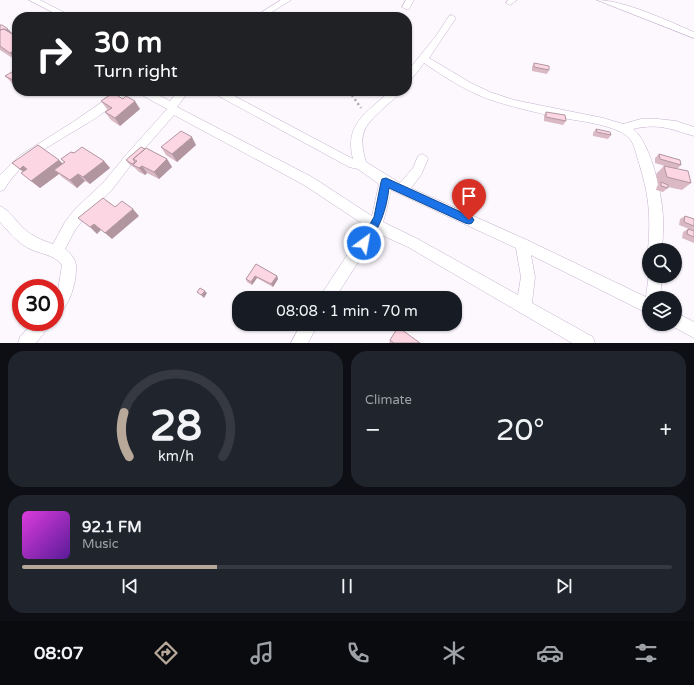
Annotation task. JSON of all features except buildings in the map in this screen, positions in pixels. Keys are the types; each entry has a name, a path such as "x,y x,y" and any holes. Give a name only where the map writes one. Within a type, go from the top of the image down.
{"street":[{"path":"33,0 58,12"},
{"path":"267,12 287,0"},
{"path":"601,0 646,15 694,35"},
{"path":"412,73 424,59 452,18"},
{"path":"424,59 464,84 494,97 622,128 634,136 639,143 643,155 656,208 655,243"},
{"path":"0,186 7,176 28,156 101,108 117,96"},
{"path":"151,96 308,182 336,198 375,225 413,243 587,343"},
{"path":"57,251 70,226 80,213 107,187 180,96"},
{"path":"226,96 352,164 361,165 386,182 402,190 522,244 642,303"},
{"path":"361,165 355,140 360,126 372,112 390,96"},
{"path":"622,128 642,122 657,122 694,132"},
{"path":"402,190 409,183 421,165 422,159"},
{"path":"331,291 375,225 382,208 386,182"},
{"path":"0,212 7,221 28,241 57,251 64,256 69,264 64,293"},
{"path":"522,244 528,277 524,307"},
{"path":"682,324 694,330"},
{"path":"26,343 36,331"},
{"path":"299,343 306,331"}],"path":[{"path":"353,96 362,109 372,112"}],"route":[{"path":"364,243 375,225 382,208 386,182 469,220"}]}
